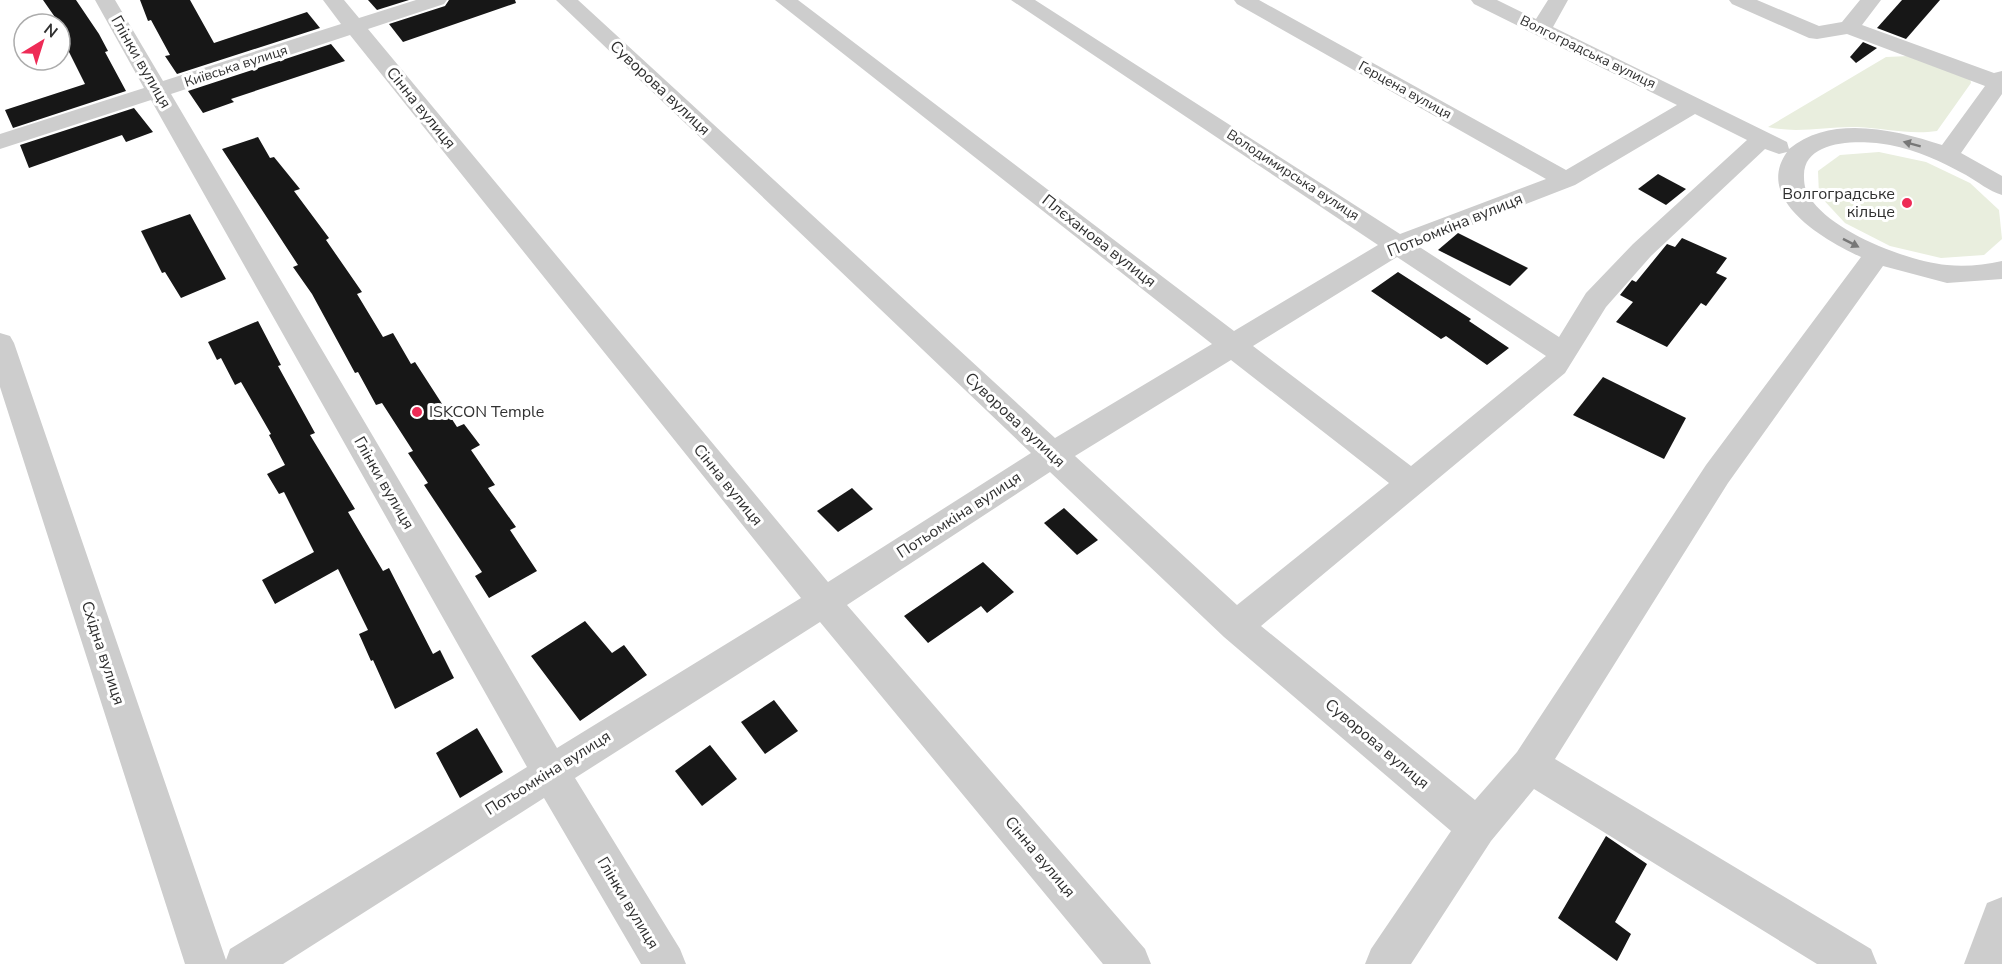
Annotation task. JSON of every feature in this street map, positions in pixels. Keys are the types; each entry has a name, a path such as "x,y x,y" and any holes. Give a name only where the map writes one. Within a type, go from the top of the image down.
{"street":[{"name":"Глінки вулиця","path":"105,0 550,772 665,964"},
{"name":"Сінна вулиця","path":"333,0 824,602 1130,964"},
{"name":"Київська вулиця","path":"0,142 437,0"},
{"name":"Суворова вулиця","path":"566,0 1236,626 1477,827"},
{"name":"Плєханова вулиця","path":"785,0 1411,483"},
{"name":"Володимирська вулиця","path":"1021,0 1399,244 1563,353"},
{"name":"Герцена вулиця","path":"1244,0 1566,180"},
{"name":"Волгоградська вулиця","path":"1481,0 1798,156"},
{"path":"1541,29 1558,0"},
{"path":"1739,0 1818,33 1849,27 2000,80 1947,156"},
{"path":"1849,27 1871,0"},
{"name":"Потьомкіна вулиця","path":"245,964 824,602 1052,455 1235,346 1399,244 1566,180 1694,105"},
{"path":"1978,113 2002,123"},
{"path":"2002,187 1983,173 1947,156 1904,142 1850,136 1827,139 1804,149 1791,164 1790,181 1799,200 1817,220 1844,239 1877,255 1912,267 1947,274 1980,274 2002,270"},
{"path":"1236,626 1555,366 1596,300 1619,275 1762,139"},
{"path":"1395,961 1477,827 1530,765 1717,474 1877,255"},
{"name":"Східна вулиця","path":"0,343 206,964"},
{"path":"1530,765 1856,964"},
{"path":"1985,964 2002,918"}],"green space":[{"path":"1909,56 1970,78 1971,83 1937,131 1907,132 1857,127 1790,130 1768,127 1886,57"},
{"path":"1879,152 1926,162 1970,183 1999,210 2002,239 1984,255 1941,258 1890,246 1845,223 1819,195 1818,171 1840,155"}],"building":[{"path":"43,0 76,0 99,34 108,51 105,52 126,91 13,128 5,110 85,84 72,58 72,12 51,12"},
{"path":"140,0 190,0 214,43 307,12 320,28 177,74 165,56 170,55 151,20 148,21"},
{"path":"368,0 409,0 377,10"},
{"path":"449,0 515,0 516,3 403,42 389,24 445,6"},
{"path":"1902,0 1940,0 1906,39 1877,28"},
{"path":"1863,42 1877,48 1856,63 1850,57"},
{"path":"331,44 345,61 231,99 234,102 203,113 188,91"},
{"path":"134,108 153,132 126,142 122,135 29,168 20,145"},
{"path":"258,137 270,158 274,157 300,189 294,191 329,238 326,240 362,292 357,294 383,337 393,333 411,364 415,362 457,427 464,424 480,445 471,450 495,485 488,488 516,527 510,530 537,571 489,598 475,576 482,572 424,485 428,483 408,453 413,451 382,403 376,405 358,372 355,373 312,294 293,267 298,265 222,149"},
{"path":"1658,174 1686,189 1666,205 1638,189"},
{"path":"190,214 226,279 181,298 165,272 162,273 141,231"},
{"path":"1458,233 1528,268 1510,286 1438,250"},
{"path":"1682,238 1727,258 1716,273 1727,278 1706,306 1701,303 1667,347 1616,322 1633,302 1620,295 1632,280 1636,282 1667,244 1675,247"},
{"path":"1398,272 1471,319 1469,321 1509,348 1487,365 1446,336 1441,339 1371,291"},
{"path":"258,321 281,365 278,366 315,433 310,435 355,509 348,512 383,571 389,568 433,654 440,650 454,678 395,709 359,634 368,630 338,569 275,604 262,580 314,552 284,492 279,494 267,474 285,465 269,435 271,434 241,382 235,385 221,358 217,360 208,342"},
{"path":"1603,377 1686,418 1664,459 1573,415"},
{"path":"852,488 873,509 838,532 817,511"},
{"path":"1064,508 1098,540 1077,555 1044,523"},
{"path":"983,562 1014,592 987,613 981,606 928,643 904,616"},
{"path":"585,621 612,653 624,645 647,675 580,721 531,656"},
{"path":"774,700 798,731 765,754 741,722"},
{"path":"477,728 503,772 460,798 436,753"},
{"path":"710,745 737,779 702,806 675,771"},
{"path":"1606,836 1647,864 1615,922 1631,934 1617,961 1558,918"}],"place":[{"name":"Волгоградське кільце","path":"1907,203"},
{"name":"ISKCON Temple","path":"417,412"}]}
